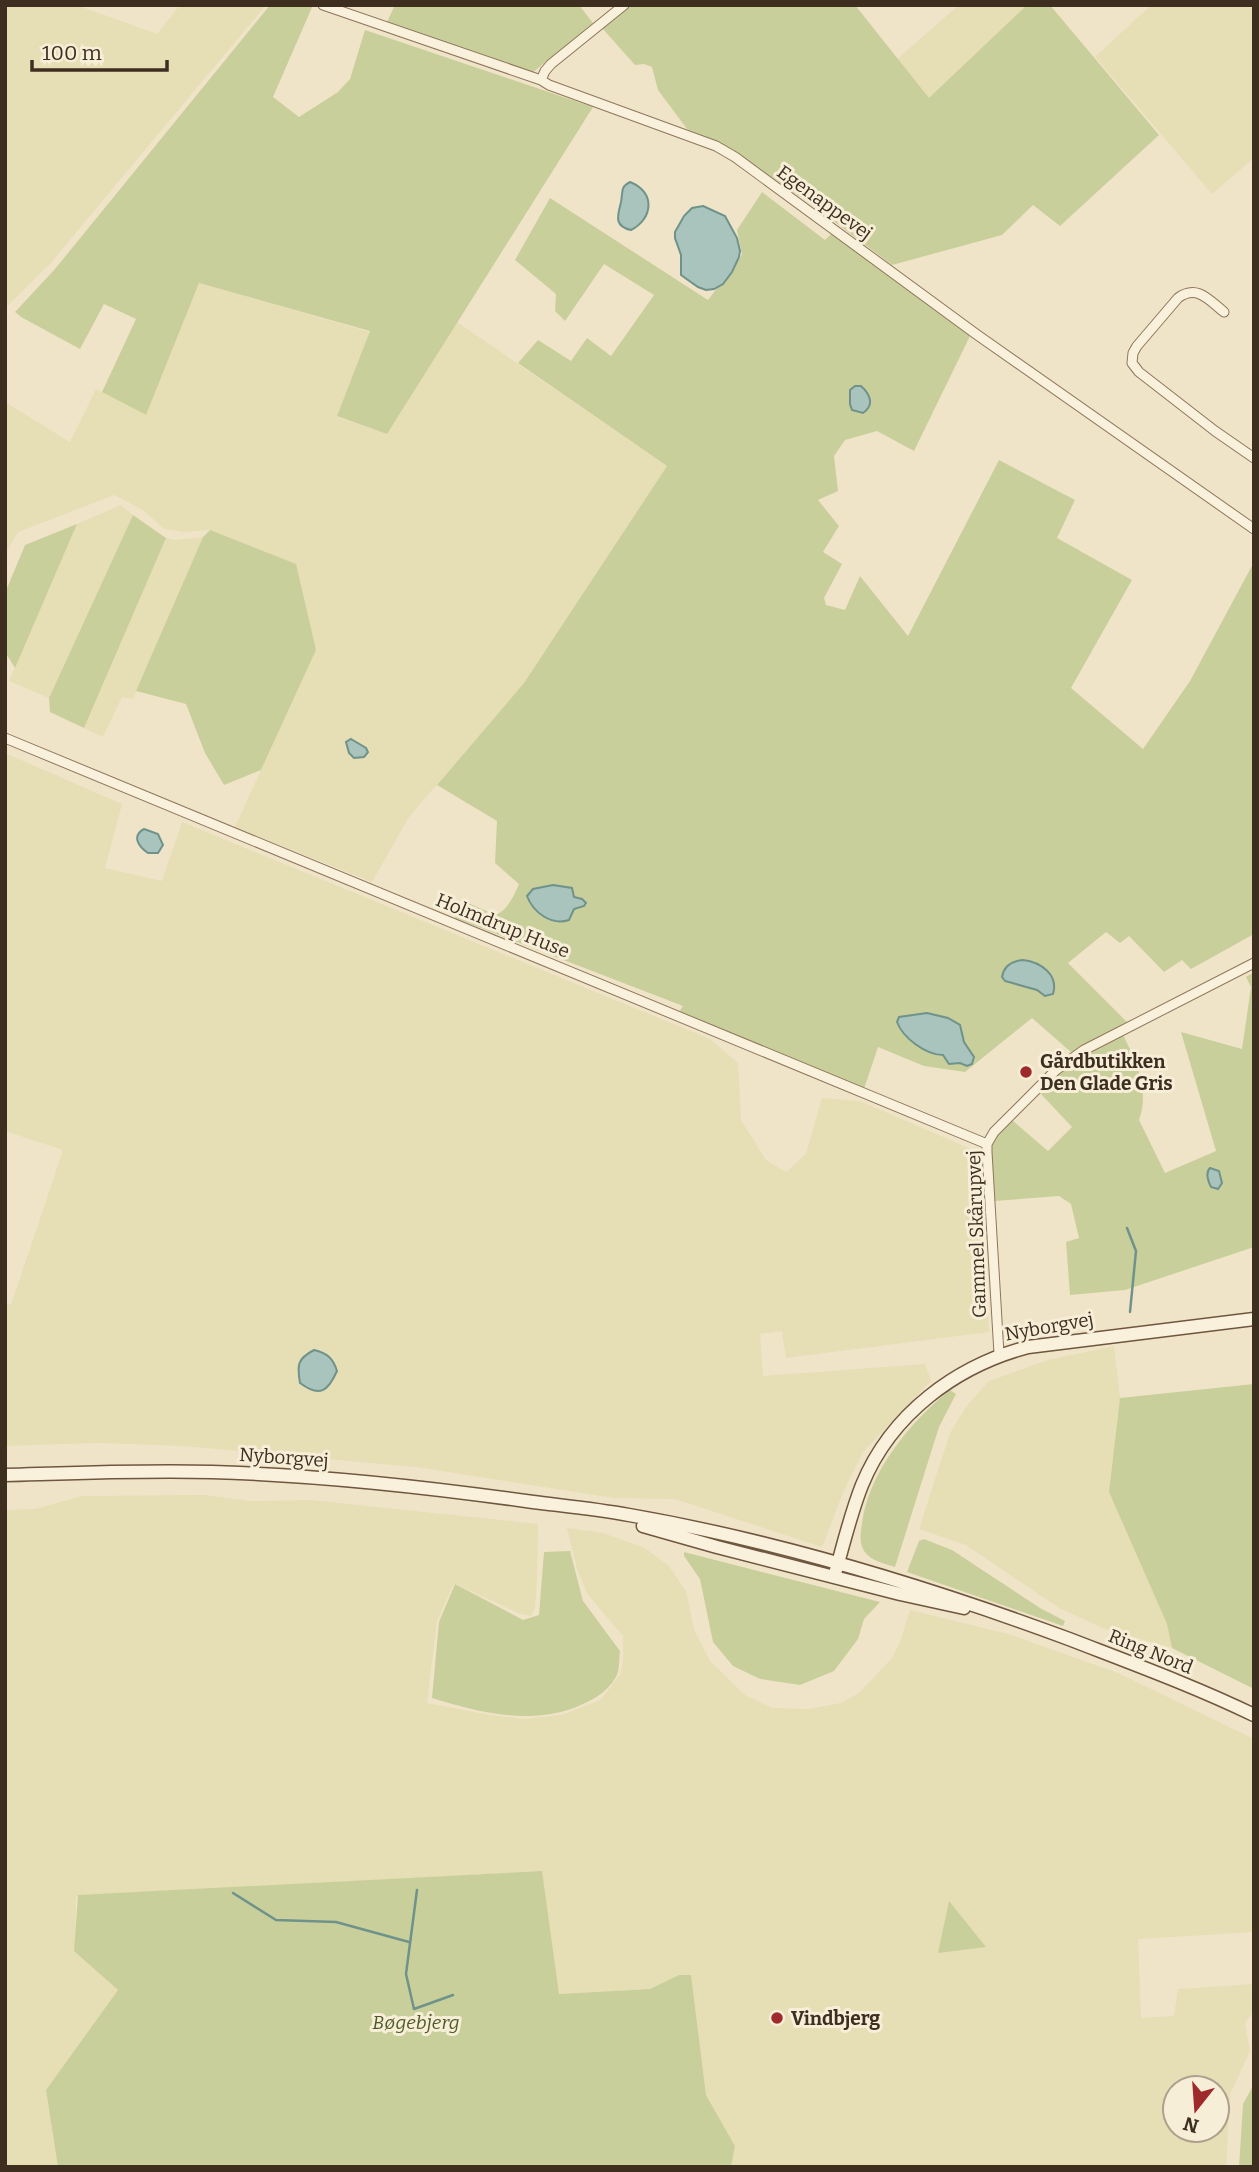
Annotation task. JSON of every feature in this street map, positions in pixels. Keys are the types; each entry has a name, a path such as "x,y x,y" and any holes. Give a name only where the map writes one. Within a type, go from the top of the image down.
{"main road":[{"name":"Nyborgvej","path":"558,1505 834,1577 863,1483 875,1459 908,1415 950,1380 999,1354 1028,1346 1254,1319"},
{"name":"Nyborgvej","path":"5,1475 213,1472 374,1483 627,1514 839,1562"},
{"name":"Ring Nord","path":"839,1562 964,1601 1032,1626 1143,1667 1254,1715"},
{"name":"Ring Nord","path":"834,1577 1032,1626"}],"street":[{"name":"Egenappevej","path":"323,5 541,80 716,146 735,157 976,334 1254,529"},
{"path":"541,80 551,64 624,5"},
{"path":"1224,312 1203,295 1193,291 1186,292 1137,346 1132,363 1139,372 1254,458"},
{"name":"Holmdrup Huse","path":"5,738 988,1144"},
{"name":"Gammel Skårupvej","path":"999,1354 987,1161 988,1144 995,1132 1056,1070 1084,1050 1254,963"}],"shaded area":[{"path":"5,5 76,5 157,34 180,5 266,5 49,265 5,308"},
{"path":"959,5 1027,5 929,99 897,59"},
{"path":"1151,5 1254,5 1254,158 1212,194 1095,57"},
{"path":"199,283 370,332 337,417 387,434 457,322 667,466 524,683 409,817 372,882 235,827 316,650 210,530 185,532 164,529 143,510 114,495 18,532 5,554 5,402 70,442 96,389 146,415"},
{"path":"121,505 133,515 49,698 9,681 77,524"},
{"path":"203,537 133,699 122,697 103,737 84,728 166,538 175,540"},
{"path":"5,753 122,804 105,868 162,881 182,822 710,1039 738,1063 741,1120 766,1160 786,1172 806,1154 822,1098 860,1101 978,1152 989,1332 786,1358 782,1331 760,1334 763,1376 925,1364 931,1381 863,1452 843,1493 822,1547 675,1499 614,1498 416,1467 183,1446 99,1443 5,1446 5,1303 11,1305 63,1150 5,1131"},
{"path":"1114,1346 1120,1398 1109,1492 1167,1624 1172,1648 1105,1629 1059,1608 966,1545 919,1529 950,1433 966,1407 989,1381 1048,1360"},
{"path":"205,1495 250,1501 310,1500 538,1524 535,1608 531,1616 520,1614 454,1583 437,1621 427,1703 490,1715 524,1719 561,1715 600,1700 620,1675 623,1636 588,1595 577,1569 567,1528 603,1533 645,1548 669,1566 686,1591 694,1629 710,1661 745,1695 772,1708 809,1709 841,1703 859,1693 892,1658 910,1610 1008,1634 1118,1673 1254,1739 1254,1932 1138,1939 1141,2018 1174,2016 1178,1989 1254,1984 1254,2011 1245,2023 1250,2051 1231,2092 1231,2074 1161,2074 1161,2144 1227,2144 1226,2167 731,2167 735,2146 706,2095 691,1975 679,1975 650,1989 558,1994 541,1871 76,1897 75,1951 118,1990 46,2090 58,2167 5,2167 5,1510 35,1509 82,1496"}],"green space":[{"path":"270,5 313,5 273,97 299,117 338,92 350,79 365,30 593,107 387,434 337,416 370,331 199,283 146,415 102,392 136,319 104,304 80,349 15,312 55,269"},
{"path":"395,5 579,5 593,23 532,73 387,22"},
{"path":"630,5 855,5 929,98 1027,5 1050,5 1159,135 1060,226 1033,205 1002,235 892,265 815,207 728,147 687,129 658,90 652,67 635,65 602,28"},
{"path":"762,192 825,240 832,233 970,336 914,451 877,431 845,440 834,456 838,491 818,500 839,526 823,552 842,564 824,598 826,605 845,610 860,576 908,636 999,460 1075,500 1057,538 1132,580 1071,688 1143,749 1190,681 1254,562 1254,934 1191,969 1182,960 1164,972 1129,936 1120,943 1106,932 1068,963 1127,1022 1072,1053 1032,1018 965,1072 924,1066 878,1047 864,1089 679,1012 683,1006 455,918 464,901 495,915 500,913 510,903 519,884 495,863 497,821 437,785 524,683 667,466 518,363 538,340 571,361 587,338 611,356 654,295 604,264 565,321 555,311 556,294 515,260 550,198 708,300 742,255 737,230"},
{"path":"133,515 166,538 84,728 50,712 49,698"},
{"path":"77,524 15,668 5,652 5,593 25,545"},
{"path":"210,530 296,564 316,650 261,770 224,785 205,753 186,704 136,691 203,537"},
{"path":"1254,972 1254,1247 1125,1290 1070,1295 1066,1242 1079,1238 1071,1204 1059,1196 995,1201 989,1149 996,1136 1012,1120 1048,1151 1072,1127 1041,1094 1068,1067 1123,1035 1140,1076 1143,1098 1139,1120 1165,1173 1216,1151 1181,1032 1242,1049 1251,987 1246,977"},
{"path":"1254,1384 1254,1689 1172,1648 1167,1624 1109,1492 1120,1398"},
{"path":"950,1390 956,1394 939,1427 895,1567 877,1561 866,1553 861,1539 866,1504 873,1485 907,1432"},
{"path":"924,1539 952,1550 1040,1608 1065,1621 1063,1626 907,1572 919,1541"},
{"path":"570,1551 583,1601 620,1651 619,1668 608,1688 592,1700 574,1708 538,1716 484,1712 432,1698 439,1622 455,1584 523,1620 539,1615 544,1552"},
{"path":"684,1552 880,1602 864,1619 858,1639 834,1671 800,1685 760,1679 733,1666 713,1642 700,1579"},
{"name":"Bøgebjerg","path":"542,1871 559,1994 650,1989 679,1975 691,1975 706,2095 735,2146 731,2167 58,2167 46,2090 118,1990 74,1951 78,1895"},
{"path":"949,1901 986,1947 938,1953"},
{"path":"1254,2084 1254,2167 1239,2167 1243,2104"}],"water":[{"path":"630,182 638,186 648,199 644,219 631,230 621,226 618,219 622,190"},
{"path":"703,206 725,216 737,238 740,251 732,272 723,284 706,290 681,275 681,255 675,238 675,232 684,216 692,208"},
{"path":"861,386 870,400 869,407 863,413 852,410 850,404 850,390"},
{"path":"351,739 366,748 368,752 364,757 354,758 349,753 346,742"},
{"path":"144,829 158,834 163,845 158,853 148,853 139,845 137,838"},
{"path":"553,885 572,888 574,897 586,903 574,909 569,920 549,919 538,912 527,896 533,889"},
{"path":"1023,960 1036,963 1047,970 1053,981 1053,994 1045,996 1037,990 1005,981 1002,977 1007,967"},
{"path":"927,1013 948,1018 960,1025 964,1042 974,1057 972,1064 949,1064 943,1055 929,1052 916,1044 904,1034 897,1022 899,1017"},
{"path":"1210,1168 1219,1171 1222,1183 1218,1189 1211,1187 1209,1182 1207,1175"},
{"path":"314,1350 329,1357 337,1371 327,1388 318,1391 300,1383 299,1377 301,1360"}],"waterway":[{"path":"1127,1228 1136,1251 1130,1312"},
{"path":"417,1890 406,1974 414,2009 453,1995"},
{"path":"233,1893 276,1920 336,1922 409,1942"}],"place":[{"name":"Gårdbutikken Den Glade Gris","path":"1026,1072"},
{"name":"Vindbjerg","path":"777,2018"}]}
